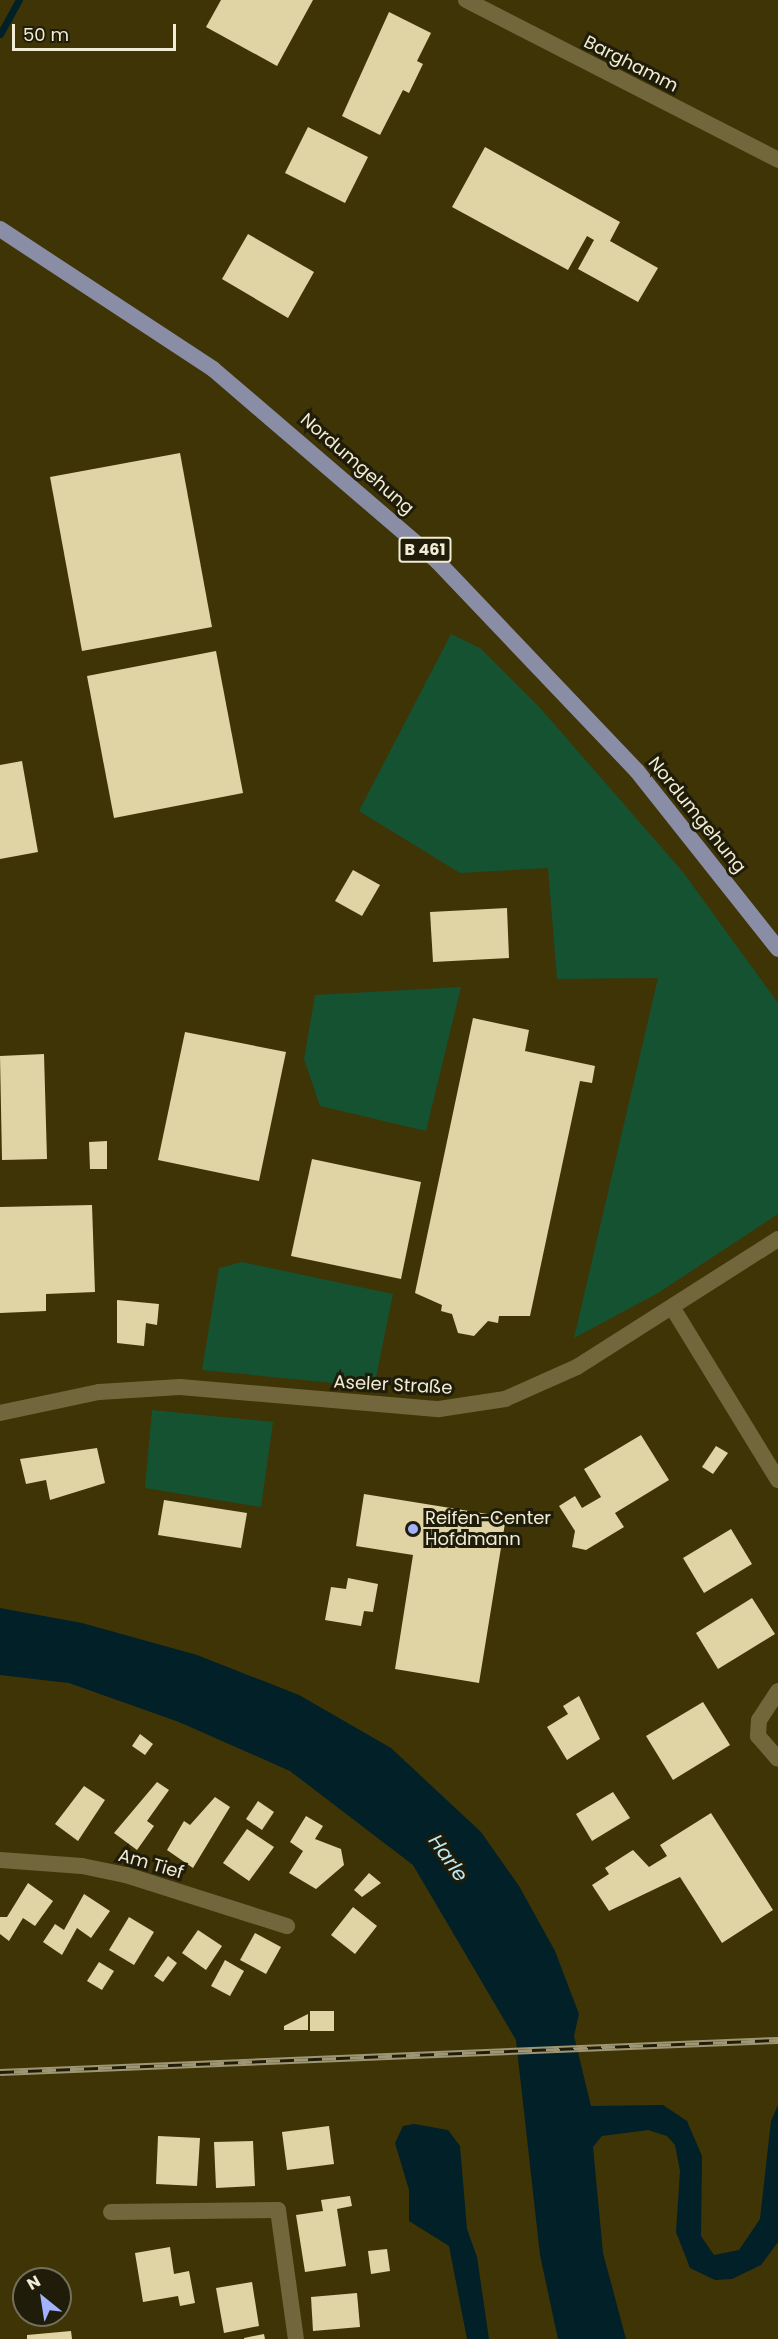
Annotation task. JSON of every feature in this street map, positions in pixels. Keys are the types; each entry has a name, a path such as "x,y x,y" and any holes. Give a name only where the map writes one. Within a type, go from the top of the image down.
{"main road":[{"name":"Nordumgehung","path":"0,229 213,369 437,561 637,771 778,950"}],"street":[{"name":"Barghamm","path":"466,0 778,160"},
{"name":"Aseler Straße","path":"0,1413 99,1392 180,1387 439,1409 471,1406 553,1379 778,1239"},
{"path":"672,1307 778,1480"},
{"path":"778,1691 759,1720 758,1736 778,1759"},
{"name":"Am Tief","path":"0,1860 82,1866 126,1875 288,1926"},
{"path":"111,2212 278,2210 296,2339"}],"green space":[{"path":"451,634 480,648 541,709 683,872 778,1003 778,1214 658,1293 574,1338 658,978 557,979 548,868 460,873 359,811"},
{"path":"461,987 426,1131 320,1106 304,1059 315,995"},
{"path":"242,1262 393,1294 374,1387 202,1370 219,1268"},
{"path":"152,1410 273,1422 261,1507 145,1488"}],"water":[{"name":"Harle","path":"0,1608 82,1623 197,1655 299,1695 391,1748 481,1832 519,1886 555,1951 579,2014 574,2036 591,2106 663,2105 687,2121 702,2156 701,2236 714,2255 739,2250 760,2219 771,2121 778,2105 778,2242 761,2265 732,2279 715,2280 690,2268 676,2232 680,2171 675,2145 667,2136 648,2130 602,2136 593,2147 603,2253 626,2339 558,2339 540,2255 516,2040 413,1865 290,1771 179,1722 69,1683 0,1675"},
{"path":"414,2124 448,2130 460,2146 467,2229 477,2257 489,2339 467,2339 449,2246 409,2221 409,2190 395,2143 403,2126"}],"building":[{"path":"221,0 313,0 277,66 206,27"},
{"path":"389,12 431,33 417,61 423,64 409,93 403,90 380,135 342,116"},
{"path":"308,127 368,157 345,203 285,173"},
{"path":"485,147 620,222 610,241 658,268 638,302 578,269 594,240 587,236 568,270 452,207"},
{"path":"248,234 314,272 288,318 222,279"},
{"path":"180,453 212,627 82,651 50,477"},
{"path":"216,651 243,793 114,818 87,676"},
{"path":"22,761 38,852 0,859 0,765"},
{"path":"353,870 380,885 362,916 335,901"},
{"path":"507,908 509,958 433,962 430,912"},
{"path":"473,1018 529,1030 525,1051 595,1066 592,1083 580,1081 530,1316 499,1316 498,1323 488,1321 474,1336 458,1333 452,1314 441,1311 442,1305 415,1293"},
{"path":"185,1032 286,1052 259,1181 158,1160"},
{"path":"44,1054 47,1159 2,1160 0,1056"},
{"path":"107,1141 107,1169 90,1169 89,1142"},
{"path":"312,1159 421,1182 401,1279 291,1256"},
{"path":"92,1205 95,1292 46,1294 46,1311 0,1313 0,1207"},
{"path":"117,1300 159,1304 157,1325 146,1323 144,1346 117,1343"},
{"path":"641,1435 669,1480 615,1513 624,1527 586,1550 572,1547 575,1531 559,1506 575,1496 582,1508 601,1497 584,1469"},
{"path":"716,1446 728,1453 713,1474 702,1467"},
{"path":"97,1448 105,1483 50,1500 46,1480 26,1484 20,1459"},
{"path":"364,1494 506,1517 479,1683 395,1669 413,1555 356,1546"},
{"path":"164,1500 247,1513 241,1548 158,1535"},
{"path":"731,1529 752,1564 704,1593 683,1558"},
{"path":"348,1578 378,1584 373,1612 364,1611 361,1626 325,1620 331,1587 346,1589"},
{"path":"752,1598 775,1634 718,1669 696,1633"},
{"path":"579,1696 600,1739 567,1760 547,1727 568,1714 563,1706"},
{"path":"703,1702 730,1745 673,1780 646,1736"},
{"path":"140,1734 153,1744 145,1755 132,1746"},
{"path":"157,1782 169,1790 147,1821 154,1826 137,1850 114,1833"},
{"path":"84,1786 105,1800 78,1841 55,1824"},
{"path":"613,1792 630,1818 592,1841 576,1814"},
{"path":"215,1797 230,1807 193,1868 167,1850 184,1821 190,1825"},
{"path":"258,1801 274,1812 262,1830 246,1819"},
{"path":"711,1813 773,1910 722,1943 680,1877 609,1911 592,1885 609,1874 605,1868 633,1850 649,1867 667,1856 660,1845"},
{"path":"306,1816 323,1826 315,1839 341,1849 344,1865 316,1889 289,1873 303,1851 290,1842"},
{"path":"247,1829 274,1847 249,1881 223,1863"},
{"path":"369,1873 381,1883 362,1897 354,1890"},
{"path":"28,1883 53,1901 35,1926 23,1918 9,1941 0,1934 0,1917 7,1917"},
{"path":"84,1894 110,1911 91,1938 77,1928 62,1955 43,1942 55,1924 64,1930"},
{"path":"353,1907 377,1926 355,1954 331,1935"},
{"path":"129,1917 154,1932 134,1965 109,1950"},
{"path":"198,1930 222,1946 206,1970 182,1953"},
{"path":"255,1933 281,1947 266,1974 240,1960"},
{"path":"168,1956 177,1963 163,1982 154,1976"},
{"path":"225,1960 244,1971 230,1996 211,1986"},
{"path":"99,1962 114,1971 102,1990 87,1981"},
{"path":"310,2011 334,2011 334,2031 310,2031"},
{"path":"308,2014 308,2030 284,2030 284,2026"},
{"path":"329,2126 334,2164 287,2170 282,2132"},
{"path":"158,2136 200,2138 197,2186 156,2184"},
{"path":"253,2141 255,2186 216,2188 214,2142"},
{"path":"350,2196 352,2206 337,2209 346,2266 305,2272 296,2215 323,2211 321,2200"},
{"path":"170,2247 174,2274 189,2271 195,2303 180,2306 178,2296 143,2302 135,2253"},
{"path":"387,2249 390,2271 371,2274 368,2251"},
{"path":"252,2282 259,2326 224,2333 216,2288"},
{"path":"357,2293 360,2327 313,2331 311,2297"},
{"path":"71,2331 72,2339 27,2339 27,2335"},
{"path":"264,2334 265,2339 244,2339 244,2338"}],"waterway":[{"path":"0,34 19,0"}],"railway":[{"path":"0,2072 778,2040"}],"place":[{"name":"Reifen-Center Hofdmann","path":"413,1529"}]}
